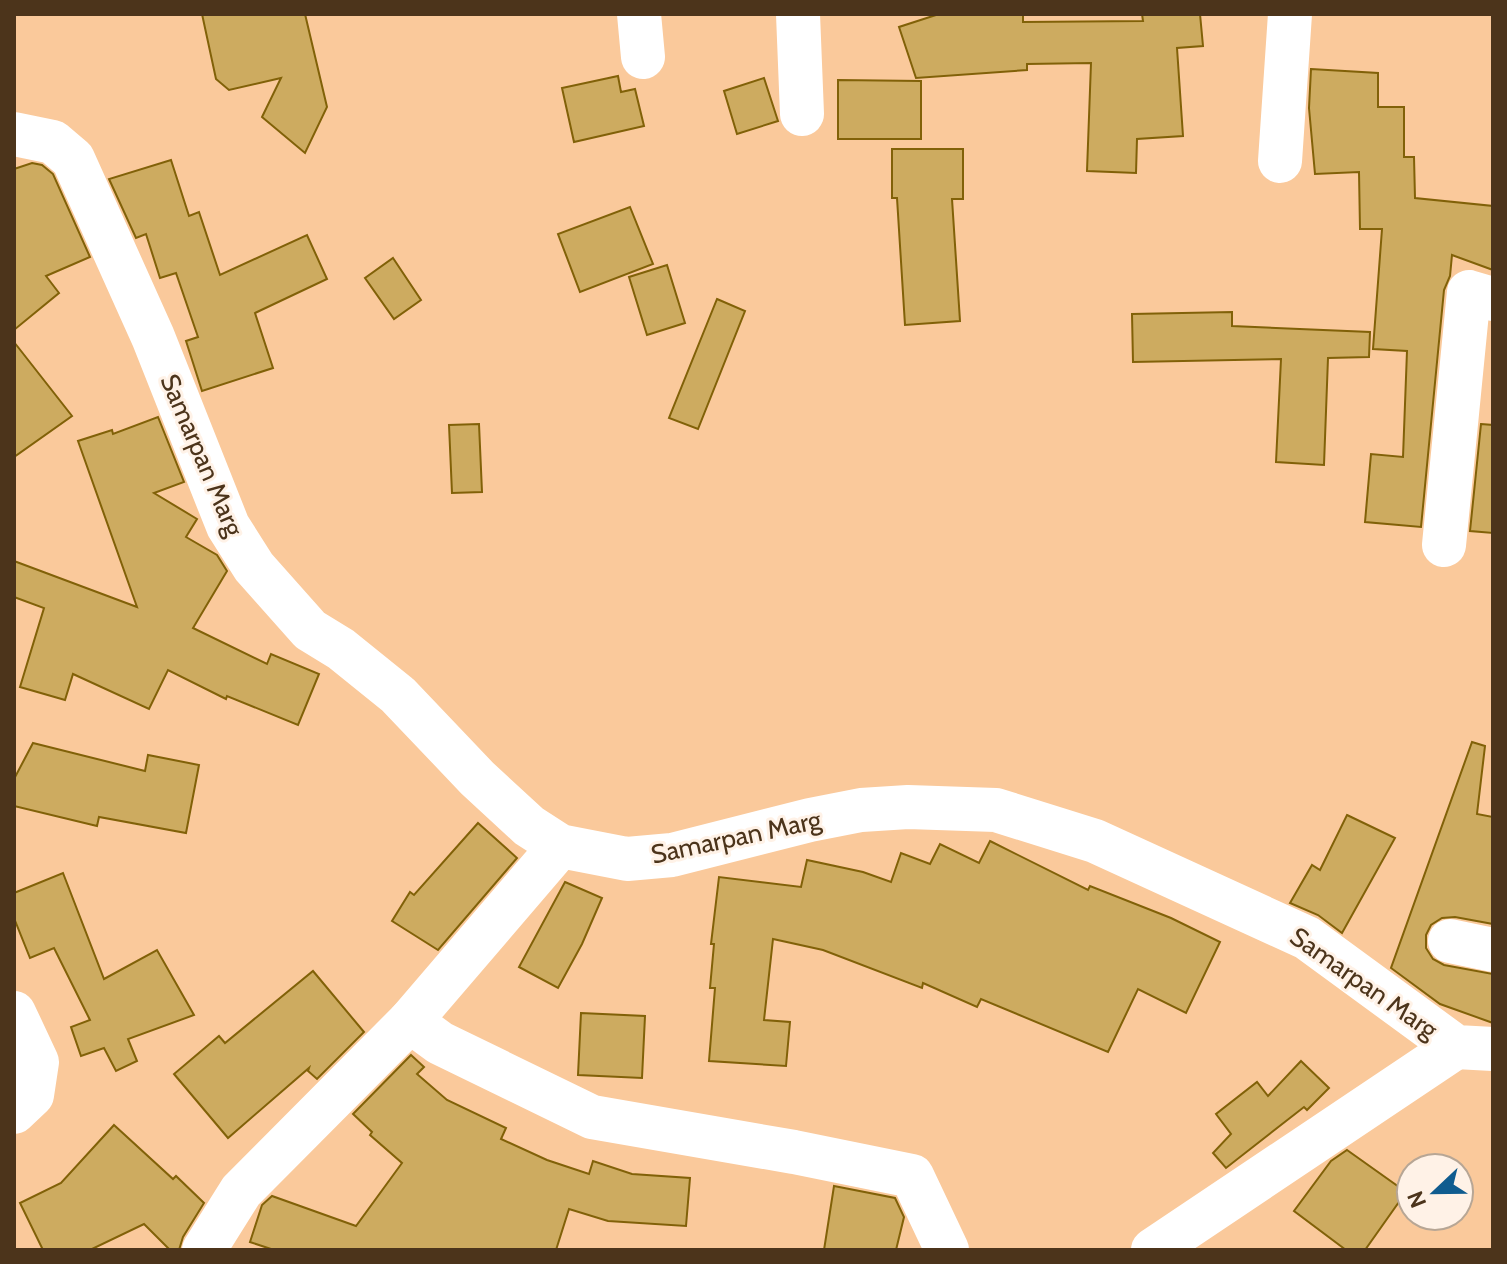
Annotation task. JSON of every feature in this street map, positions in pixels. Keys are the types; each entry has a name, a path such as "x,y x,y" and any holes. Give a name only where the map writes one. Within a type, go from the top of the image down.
{"street":[{"path":"639,14 643,57"},
{"path":"798,14 802,114"},
{"path":"1280,161 1290,14"},
{"name":"Samarpan Marg","path":"14,134 53,142 73,159 153,337 228,526 254,567 310,630 341,649 398,695 477,778 529,826 560,846 627,859 672,855 861,810 908,807 996,810 1095,841 1307,938 1475,1048"},
{"path":"1444,545 1469,292 1493,299"},
{"path":"204,1250 241,1191 410,1021 560,846"},
{"path":"1450,941 1493,950"},
{"path":"14,1013 37,1062 32,1095 14,1112"},
{"path":"410,1021 440,1043 592,1117 912,1176 947,1250"},
{"path":"1153,1250 1475,1048"}],"building":[{"path":"202,14 305,14 327,107 305,153 262,117 281,78 229,90 216,79"},
{"path":"939,14 1023,14 1023,22 1143,21 1142,14 1200,14 1203,46 1177,48 1183,136 1137,139 1136,173 1087,171 1091,63 1027,64 1027,70 916,78 899,27"},
{"path":"1311,69 1378,73 1378,107 1404,107 1404,157 1414,157 1415,198 1493,206 1493,270 1452,255 1450,276 1444,290 1421,527 1365,522 1371,454 1403,457 1407,351 1373,349 1382,229 1360,229 1359,172 1315,174 1309,108"},
{"path":"618,76 621,92 635,89 644,126 574,142 562,88"},
{"path":"764,78 778,121 737,134 724,91"},
{"path":"838,80 921,81 921,139 838,139"},
{"path":"892,149 963,149 963,199 952,199 960,321 905,325 897,198 892,198"},
{"path":"171,160 189,216 199,212 220,275 307,235 327,279 255,313 273,368 202,391 186,341 198,337 176,273 160,278 146,234 136,238 109,179"},
{"path":"32,163 42,165 53,174 90,257 46,276 59,293 14,330 14,169"},
{"path":"630,207 653,264 580,292 558,234"},
{"path":"393,258 421,300 394,319 365,278"},
{"path":"667,265 685,323 647,335 629,277"},
{"path":"717,299 745,311 698,429 669,418"},
{"path":"1232,312 1232,326 1370,332 1369,357 1328,358 1324,465 1276,462 1281,359 1133,362 1132,314"},
{"path":"14,342 72,416 14,457"},
{"path":"158,417 184,482 154,493 197,519 186,537 217,555 227,571 193,628 267,664 271,654 319,674 298,725 227,696 226,699 168,670 149,709 73,674 65,700 20,687 44,608 14,597 14,561 137,607 78,441 112,430 113,434"},
{"path":"479,424 482,492 452,493 449,425"},
{"path":"1481,424 1493,425 1493,533 1470,531"},
{"path":"1472,742 1485,746 1477,814 1493,817 1493,924 1455,917 1442,918 1431,925 1426,935 1426,948 1433,959 1444,965 1493,974 1493,1023 1440,1004 1391,968"},
{"path":"33,743 145,771 148,755 199,765 186,833 99,817 97,826 14,806 14,779"},
{"path":"1347,815 1395,838 1342,933 1318,915 1290,903 1312,865 1320,870"},
{"path":"478,823 517,858 438,950 392,921 410,892 414,895"},
{"path":"990,841 1088,890 1090,886 1171,918 1220,942 1186,1013 1138,989 1108,1052 981,999 977,1007 923,983 922,988 823,950 773,939 764,1020 790,1022 786,1066 709,1061 715,988 710,988 714,944 711,944 719,877 801,887 807,860 863,872 891,882 901,853 930,864 940,844 979,863"},
{"path":"63,873 104,979 157,950 194,1015 128,1039 137,1061 116,1071 104,1048 81,1056 71,1027 90,1020 54,948 30,958 14,918 14,893"},
{"path":"565,882 602,898 558,988 519,967"},
{"path":"313,971 364,1032 317,1079 308,1071 309,1068 228,1138 174,1074 219,1036 225,1043"},
{"path":"581,1013 645,1016 642,1078 578,1075"},
{"path":"411,1055 424,1067 417,1074 447,1100 506,1128 501,1139 547,1160 589,1174 593,1161 632,1174 690,1178 686,1226 608,1221 569,1209 556,1250 274,1250 250,1242 262,1205 272,1196 356,1226 402,1163 370,1135 372,1132 353,1114"},
{"path":"1301,1061 1329,1088 1307,1110 1304,1107 1226,1168 1213,1153 1231,1134 1216,1114 1257,1082 1268,1096"},
{"path":"114,1125 204,1203 183,1237 179,1250 170,1250 144,1224 90,1250 43,1250 20,1203 61,1183"},
{"path":"1347,1150 1395,1184 1395,1208 1365,1250 1346,1250 1294,1211 1331,1161"},
{"path":"834,1186 895,1198 904,1217 896,1250 824,1250"}]}
